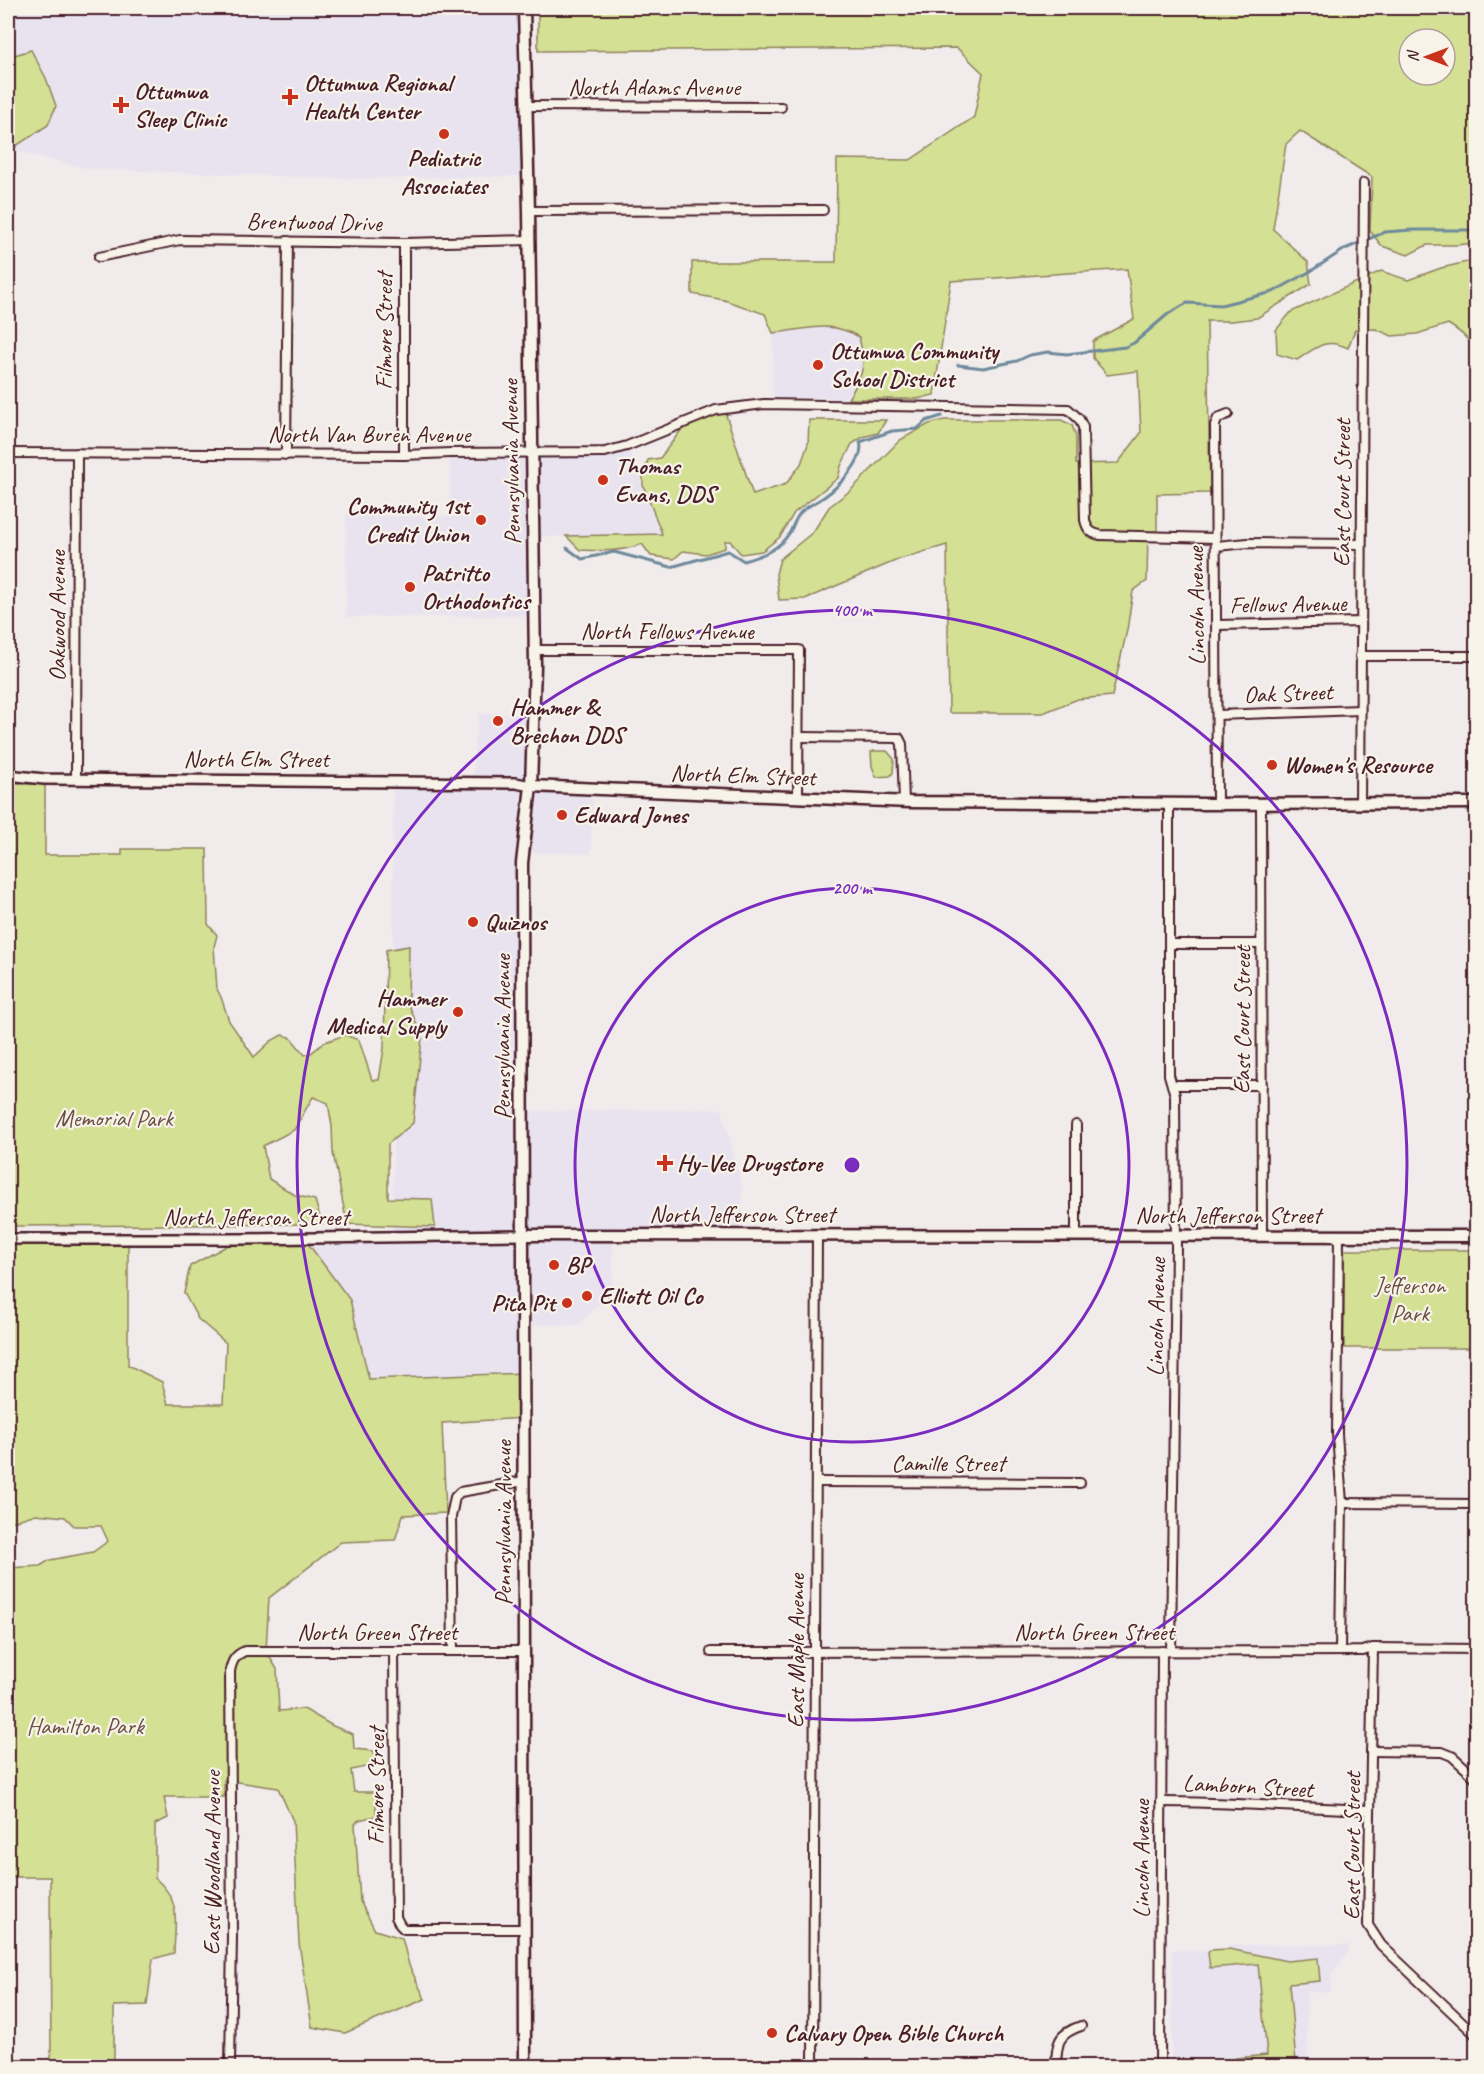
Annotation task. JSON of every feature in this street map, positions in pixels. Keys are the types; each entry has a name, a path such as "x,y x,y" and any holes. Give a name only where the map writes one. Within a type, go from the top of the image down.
{"main road":[{"name":"Pennsylvania Avenue","path":"524,8 535,650 531,786 522,863 525,2067"},
{"name":"North Elm Street","path":"531,786 904,802 1476,803"},
{"name":"North Jefferson Street","path":"524,1235 1476,1236"}],"street":[{"name":"North Adams Avenue","path":"527,106 781,107"},
{"name":"East Court Street","path":"1359,804 1364,183"},
{"path":"529,211 823,210"},
{"name":"Brentwood Drive","path":"99,257 180,240 404,243 529,240"},
{"path":"286,455 288,241"},
{"name":"Filmore Street","path":"404,243 404,455"},
{"name":"North Van Buren Avenue","path":"8,453 404,455 605,452 627,446 716,410 764,404 1068,409 1079,419 1083,427 1085,519 1087,528 1092,533 1215,542"},
{"name":"Lincoln Avenue","path":"1217,804 1215,425 1218,418 1228,414"},
{"name":"Oakwood Avenue","path":"76,779 77,453"},
{"path":"1215,542 1361,544"},
{"name":"Fellows Avenue","path":"1217,625 1361,622"},
{"name":"North Fellows Avenue","path":"535,650 799,650 799,737"},
{"path":"1360,656 1476,656"},
{"name":"Oak Street","path":"1217,715 1360,710"},
{"path":"798,798 799,737 899,738 902,744 904,802"},
{"name":"North Elm Street","path":"8,776 44,779 516,783 531,786"},
{"name":"Lincoln Avenue","path":"1160,2067 1161,1802 1176,1236 1175,1095 1169,1075 1169,804"},
{"name":"East Court Street","path":"1261,804 1262,1236"},
{"path":"1169,944 1261,944"},
{"path":"1172,1085 1262,1085"},
{"path":"1076,1125 1076,1235"},
{"name":"North Jefferson Street","path":"8,1239 524,1235"},
{"name":"East Maple Avenue","path":"813,2067 817,1235"},
{"path":"1339,1236 1337,1434 1342,1503 1340,1651"},
{"path":"453,1651 451,1517 455,1497 460,1492 524,1481"},
{"name":"Camille Street","path":"816,1482 1080,1483"},
{"path":"1342,1503 1476,1504"},
{"name":"East Court Street","path":"1373,1648 1368,1925 1381,1945 1476,2035"},
{"name":"North Green Street","path":"711,1652 1476,1649"},
{"name":"North Green Street","path":"233,1660 245,1651 525,1651"},
{"name":"Filmore Street","path":"394,1651 399,1925 404,1929 525,1929"},
{"name":"East Woodland Avenue","path":"230,2067 232,1936 230,1671 233,1660"},
{"path":"1371,1751 1442,1752 1452,1756 1476,1778"},
{"name":"Lamborn Street","path":"1161,1802 1228,1802 1296,1808 1370,1810"},
{"path":"1056,2067 1057,2043 1068,2030 1081,2026"}],"shaded area":[{"name":"Ottumwa Regional Health Center","path":"8,8 521,8 528,176 357,179 90,169 10,150 48,125 56,106 46,78 31,50 8,57"},
{"path":"818,326 845,329 860,337 865,361 860,381 848,399 812,397 779,399 773,404 773,333 799,331"},
{"path":"627,446 663,534 533,537 534,616 346,617 346,515 450,516 450,453 605,452"},
{"path":"478,714 534,714 531,786 593,789 591,854 524,852 524,1111 722,1109 742,1186 743,1235 613,1235 613,1291 578,1325 524,1326 524,1373 369,1379 350,1300 304,1238 393,1237 393,781 474,782 474,741 478,729"},
{"path":"1229,1945 1349,1945 1349,1951 1331,1976 1331,1992 1307,1992 1307,2066 1172,2066 1172,1950 1229,1949"}],"green space":[{"path":"538,8 1476,8 1476,243 1427,245 1408,255 1382,246 1370,231 1372,177 1300,131 1286,144 1273,229 1308,262 1311,284 1257,318 1207,321 1210,493 1157,494 1157,531 1148,532 1147,581 1133,591 1112,696 1078,699 1043,713 949,713 947,545 900,559 805,599 779,600 776,574 780,559 813,532 829,507 851,490 900,440 929,424 944,420 1061,420 1072,425 1076,437 1076,464 1118,463 1141,433 1138,371 1107,375 1093,358 1093,341 1134,319 1127,269 951,281 934,395 917,399 848,399 862,370 859,337 838,328 827,327 773,333 765,314 724,300 692,294 692,262 836,262 837,159 910,160 974,117 983,73 957,48 538,51"},
{"path":"31,50 46,78 56,106 48,125 8,150 8,57"},
{"path":"1476,260 1476,371 1470,343 1467,338 1448,324 1417,334 1392,336 1376,329 1355,330 1348,348 1333,344 1321,345 1297,360 1277,354 1276,330 1291,312 1381,271 1408,280 1441,268"},
{"path":"724,409 753,495 786,484 801,464 808,444 809,420 886,420 878,433 863,437 852,444 838,478 794,513 780,537 762,551 741,554 730,541 725,541 725,548 706,554 683,551 674,559 651,556 642,544 619,550 580,550 566,536 662,534 643,485 643,474 648,460 660,458 688,421"},
{"path":"887,751 894,759 893,773 890,776 876,777 872,766 871,752"},
{"name":"Memorial Park","path":"8,784 45,784 45,855 122,855 122,849 207,849 208,924 217,935 214,947 217,989 229,1021 254,1057 271,1041 282,1035 290,1037 305,1055 325,1042 345,1035 359,1040 372,1080 379,1080 384,1048 386,950 409,946 408,1002 422,1038 413,1123 388,1144 388,1198 432,1199 435,1227 347,1224 333,1153 328,1103 313,1097 294,1130 263,1146 269,1179 295,1195 315,1200 322,1224 8,1226"},
{"name":"Hamilton Park","path":"304,1238 350,1300 369,1379 524,1373 524,1418 442,1423 446,1513 403,1515 395,1540 341,1542 269,1598 266,1651 277,1669 279,1711 304,1709 333,1726 353,1734 354,1749 374,1751 375,1765 351,1770 354,1792 376,1792 376,1816 359,1820 355,1824 360,1901 375,1930 402,1938 409,1965 425,1999 345,2033 312,2027 299,1943 293,1821 278,1788 224,1780 224,1797 164,1797 168,1818 155,1824 155,1878 170,1895 173,1903 176,1921 174,1953 153,1959 147,2005 114,2006 114,2066 51,2066 50,1877 8,1877 8,1568 40,1566 50,1560 93,1552 108,1541 101,1526 74,1526 65,1517 36,1514 8,1523 8,1239 128,1239 128,1365 162,1382 168,1404 223,1404 226,1343 198,1319 184,1293 190,1266 239,1239"},
{"name":"Jefferson Park","path":"1344,1250 1476,1250 1476,1348 1344,1348"},
{"path":"1229,1949 1287,1961 1318,1958 1320,1981 1289,1984 1296,2062 1237,2066 1236,2058 1267,2055 1258,1964 1210,1968 1208,1953 1210,1950"}],"waterway":[{"path":"958,365 983,368 1048,352 1067,354 1125,347 1134,343 1168,314 1187,303 1221,305 1273,292 1345,249 1385,232 1476,230"},
{"path":"567,548 582,559 614,552 671,567 728,551 744,561 770,551 781,543 801,512 824,497 843,480 859,457 860,442 892,431 917,429 926,421 942,416"}],"place":[{"name":"Ottumwa Regional Health Center","path":"290,97"},
{"name":"Ottumwa Sleep Clinic","path":"121,105"},
{"name":"Pediatric Associates","path":"444,134"},
{"name":"Ottumwa Community School District","path":"818,365"},
{"name":"Thomas Evans, DDS","path":"603,480"},
{"name":"Community 1st Credit Union","path":"481,520"},
{"name":"Patritto Orthodontics","path":"410,587"},
{"name":"Hammer & Brechon DDS","path":"498,721"},
{"name":"Women's Resource","path":"1272,765"},
{"name":"Edward Jones","path":"562,815"},
{"name":"Quiznos","path":"473,922"},
{"name":"Hammer Medical Supply","path":"458,1012"},
{"name":"Hy-Vee Drugstore","path":"665,1163"},
{"name":"BP","path":"554,1265"},
{"name":"Elliott Oil Co","path":"587,1296"},
{"name":"Pita Pit","path":"567,1303"},
{"name":"Calvary Open Bible Church","path":"772,2033"}]}
